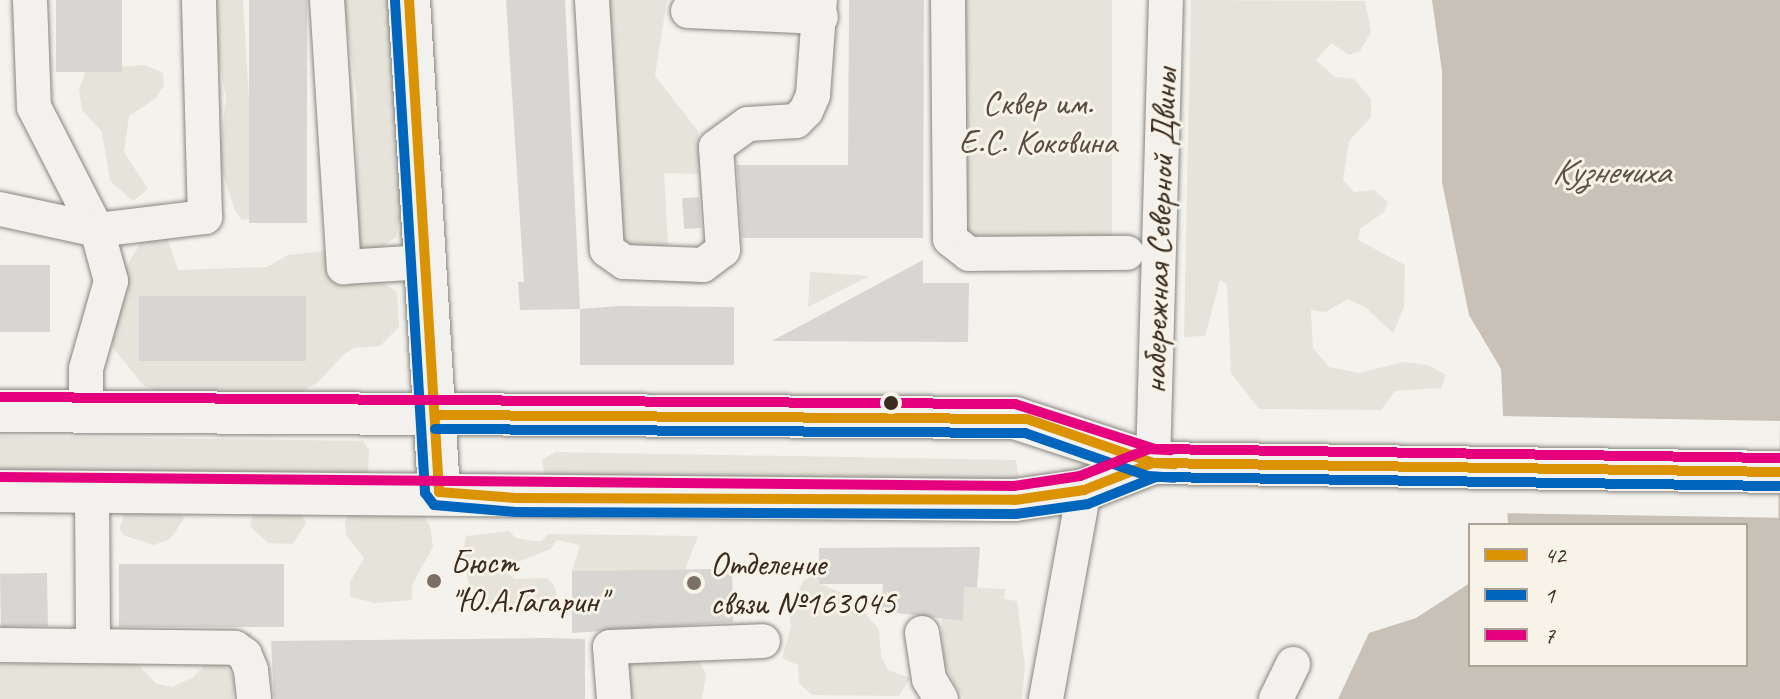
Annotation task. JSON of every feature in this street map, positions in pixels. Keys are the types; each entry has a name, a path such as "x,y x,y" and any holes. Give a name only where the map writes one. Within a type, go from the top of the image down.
{"main road":[{"path":"409,0 439,492"},
{"path":"0,411 1027,419 1153,463 1252,467 1780,472"},
{"path":"0,491 439,492 516,498 1015,500 1084,490 1153,463"}],"street":[{"path":"30,0 34,107 97,230 111,281 86,369 86,412"},
{"path":"0,209 97,230 205,217 199,0"},
{"path":"327,0 344,267 425,262"},
{"path":"592,0 607,250 624,262 703,265 717,259 723,250 716,147 748,124 796,121 806,111 813,95 820,8 688,11"},
{"path":"948,0 950,239 969,254 1127,253"},
{"name":"набережная Северной Двины","path":"1153,463 1166,0"},
{"path":"1046,699 1084,490"},
{"path":"92,492 93,645"},
{"path":"922,633 929,679 941,699"},
{"path":"614,699 610,647 763,641"},
{"path":"0,645 235,648 245,655 251,670 254,699"},
{"path":"1276,699 1293,664"}],"green space":[{"path":"207,0 243,0 256,218 242,220 235,211 219,162 226,97"},
{"path":"344,0 389,0 403,146 401,214 396,237 376,251 379,280 397,292 399,327 380,346 354,348 343,355 318,382 297,394 170,394 144,386 113,348 112,335 114,287 143,239 165,232 178,270 267,267 288,255 332,250 355,198 357,175 357,99"},
{"path":"595,0 667,0 655,76 698,131 700,174 664,173 668,247 706,279 702,285 654,282 641,272 627,254 592,168"},
{"name":"Сквер им. Е.С. Коковина","path":"965,0 1112,0 1112,242 965,242"},
{"path":"1191,0 1365,1 1371,32 1360,51 1349,55 1331,43 1316,60 1335,77 1354,79 1371,99 1371,117 1349,141 1343,180 1354,192 1374,190 1388,202 1384,212 1360,229 1358,240 1405,265 1404,307 1393,333 1366,308 1348,299 1326,312 1311,310 1313,348 1329,367 1359,373 1403,362 1428,365 1446,375 1441,388 1395,391 1381,410 1259,409 1231,373 1227,284 1220,280 1205,336 1184,337"},
{"path":"145,65 163,73 164,85 156,98 129,116 124,152 148,189 133,201 110,181 102,132 82,110 79,89 87,69"},
{"path":"810,272 869,276 808,307"},
{"path":"0,436 363,441 369,450 368,474 0,473"},
{"path":"555,452 1016,460 1019,481 545,478 542,460"},
{"path":"300,511 306,523 293,544 268,543 250,526 254,512"},
{"path":"126,512 181,512 184,519 170,539 154,545 123,535 119,528"},
{"path":"422,514 430,526 433,547 412,585 412,600 374,603 350,597 350,582 364,558 346,535 345,520 350,515"},
{"path":"509,531 516,538 533,541 542,541 548,534 698,536 685,570 572,571 580,545 557,540 551,549 500,569 515,579 547,578 553,584 557,594 551,602 522,613 491,610 473,598 462,558 466,536"},
{"path":"819,573 820,584 852,597 879,630 881,655 888,670 910,678 899,696 812,695 799,683 798,665 782,658 791,627 789,607 804,580"},
{"path":"940,586 1005,589 1004,599 1017,601 1025,666 1022,699 964,699 944,665"},
{"path":"252,633 240,658 225,666 235,679 233,699 0,699 0,664 136,663 157,684 172,687 192,678 202,668 213,636"},
{"path":"628,656 696,657 706,674 702,699 633,699 624,688"}],"water":[{"name":"Кузнечиха","path":"1432,0 1780,0 1780,699 1338,699 1369,633 1416,618 1468,584 1468,667 1748,667 1748,523 1508,523 1501,369 1469,315 1442,182 1442,71"}],"pier":[{"path":"1500,416 1780,421 1778,518 1498,513"}],"building":[{"path":"56,0 122,0 122,72 56,72"},
{"path":"249,0 307,0 307,223 249,223"},
{"path":"506,0 565,0 580,309 520,310 518,282 524,282"},
{"path":"849,0 924,0 923,238 742,238 737,165 848,165"},
{"path":"699,197 701,228 684,229 682,198"},
{"path":"923,260 923,283 969,283 968,342 772,341"},
{"path":"0,265 50,265 50,332 0,332"},
{"path":"139,296 306,296 306,361 139,361"},
{"path":"619,306 734,307 734,365 580,365 580,309"},
{"path":"980,547 977,588 964,587 963,621 881,611 883,584 819,584 819,548"},
{"path":"119,564 284,564 284,627 119,627"},
{"path":"732,569 733,622 572,633 572,571"},
{"path":"47,573 48,626 1,627 0,574"},
{"path":"585,639 585,699 274,699 271,641"}],"transit line":[{"name":"42","path":"409,0 439,492 516,498 1015,500 1084,490 1153,463 1780,472"},
{"name":"1","path":"395,1 425,493 434,505 516,512 1016,514 1088,504 1156,477 1780,486"},
{"name":"7","path":"0,397 1015,404 1155,449 1780,458"},
{"name":"42","path":"435,415 1027,419 1153,463 1175,464"},
{"name":"1","path":"435,429 1025,433 1148,476 1174,478"},
{"name":"7","path":"0,477 1014,486 1080,476 1149,449 1171,450"}],"place":[{"name":"Бюст \"Ю.А.Гагарин\"","path":"434,581"},
{"name":"Отделение связи №163045","path":"694,583"}]}
